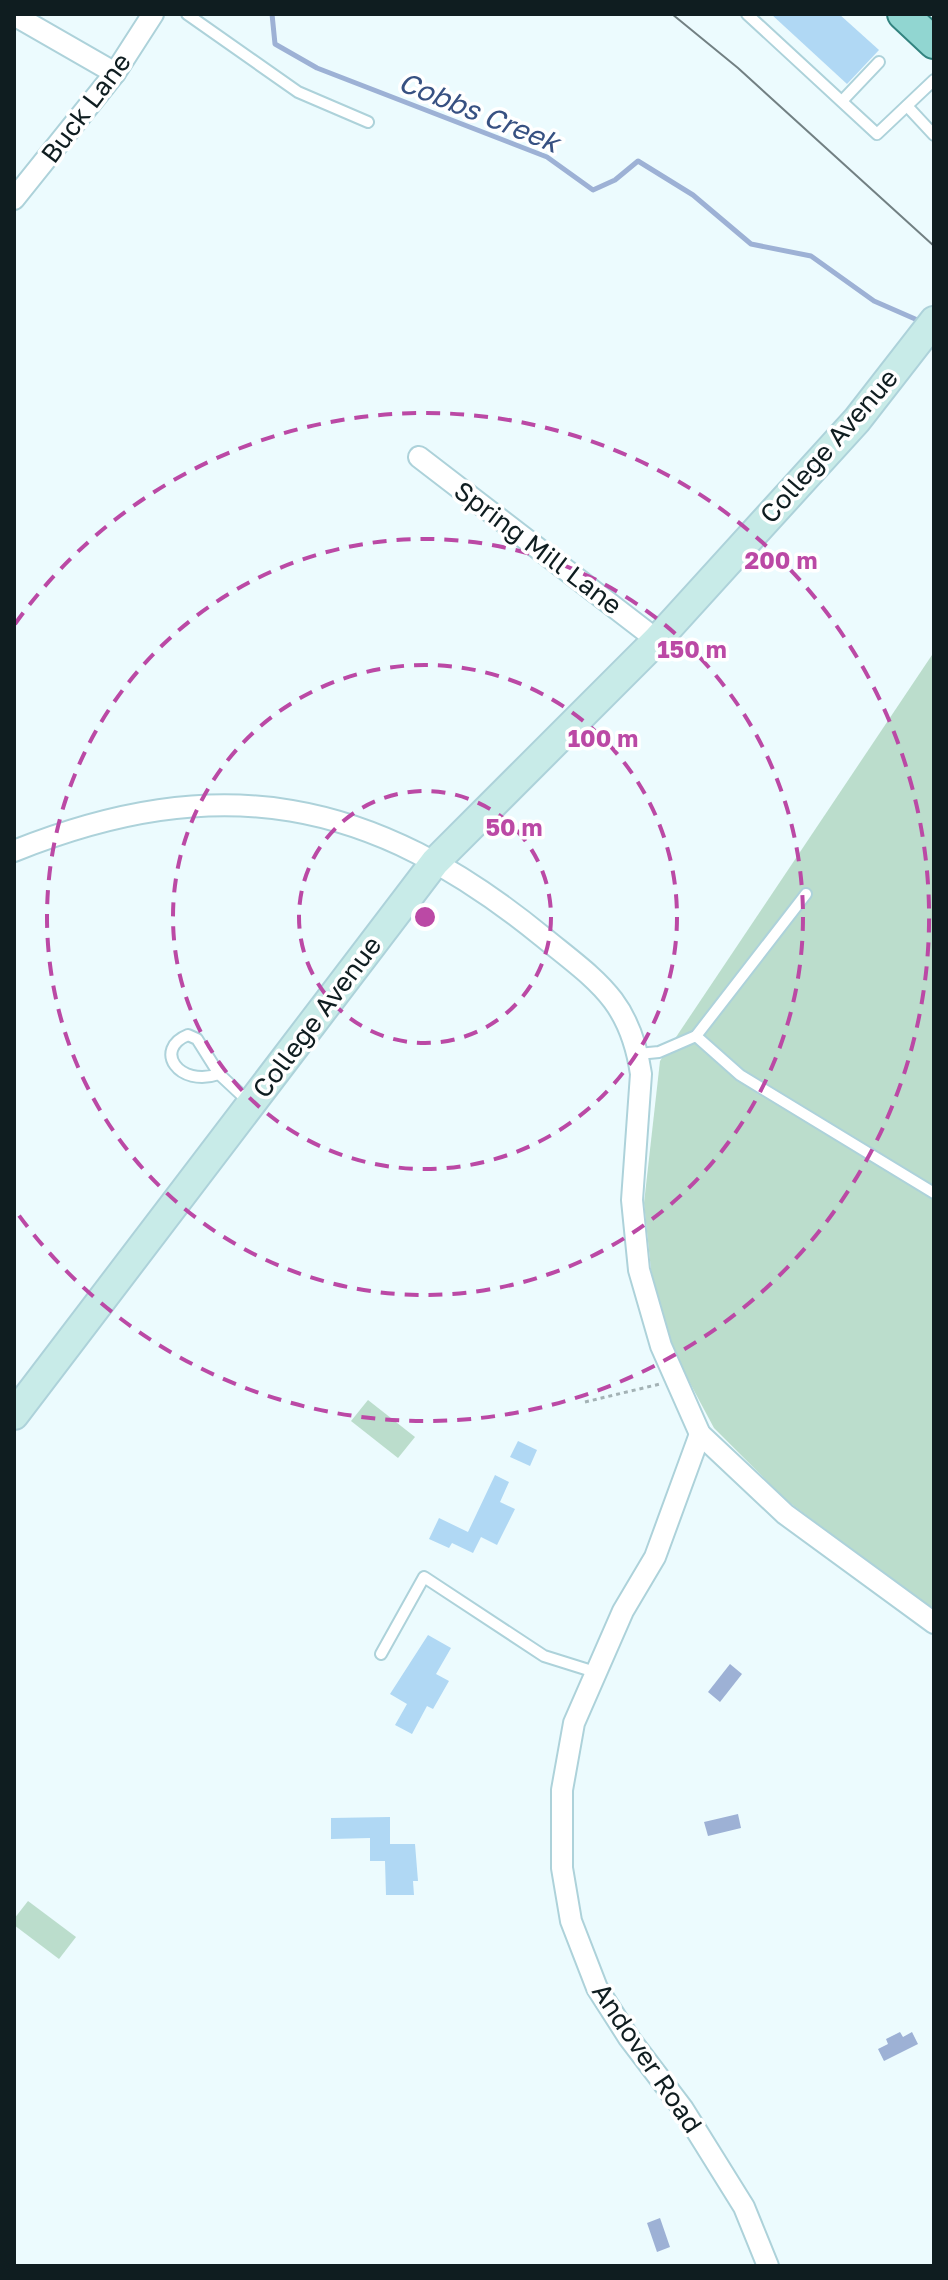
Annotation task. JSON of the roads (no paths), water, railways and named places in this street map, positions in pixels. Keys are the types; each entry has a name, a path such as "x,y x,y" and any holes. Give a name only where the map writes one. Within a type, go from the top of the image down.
{"main road":[{"path":"909,16 934,43"},
{"name":"College Avenue","path":"14,1415 435,862 657,640 857,420 934,321"}],"street":[{"name":"Buck Lane","path":"14,199 115,73 153,14"},
{"path":"14,15 115,73"},
{"name":"Spring Mill Lane","path":"419,457 657,640"},
{"path":"14,851 88,824 130,814 245,804 312,813 376,834 435,862 523,921 595,979 620,1008 631,1027 638,1054 641,1074 632,1200 634,1239 649,1309 675,1380 700,1434 785,1514 934,1623"},
{"name":"Andover Road","path":"700,1434 655,1557 623,1611 574,1723 562,1790 562,1868 571,1921 603,1999 683,2109 744,2207 768,2266"}],"lane":[{"path":"187,14 298,92 368,122"},
{"path":"747,14 877,134 934,80"},
{"path":"842,101 879,62"},
{"path":"907,106 934,135"},
{"path":"638,1054 679,1045 696,1036 806,894"},
{"path":"219,1074 198,1079 183,1075 174,1065 172,1050 179,1039 188,1035 197,1039 219,1074 251,1103"},
{"path":"696,1036 740,1075 934,1193"},
{"path":"381,1654 424,1577 544,1656 595,1672"}],"water":[{"path":"730,1664 742,1674 720,1702 708,1692"},
{"path":"738,1814 741,1828 708,1836 704,1822"},
{"path":"900,2032 903,2037 912,2032 918,2044 884,2061 878,2049 888,2044 886,2039"},
{"path":"660,2218 670,2247 657,2252 647,2223"}],"waterway":[{"name":"Cobbs Creek","path":"272,14 275,44 317,68 547,157 593,190 615,180 638,161 693,195 751,244 811,256 874,301 922,322"}],"tram line":[{"path":"672,14 738,68 934,246"}]}
